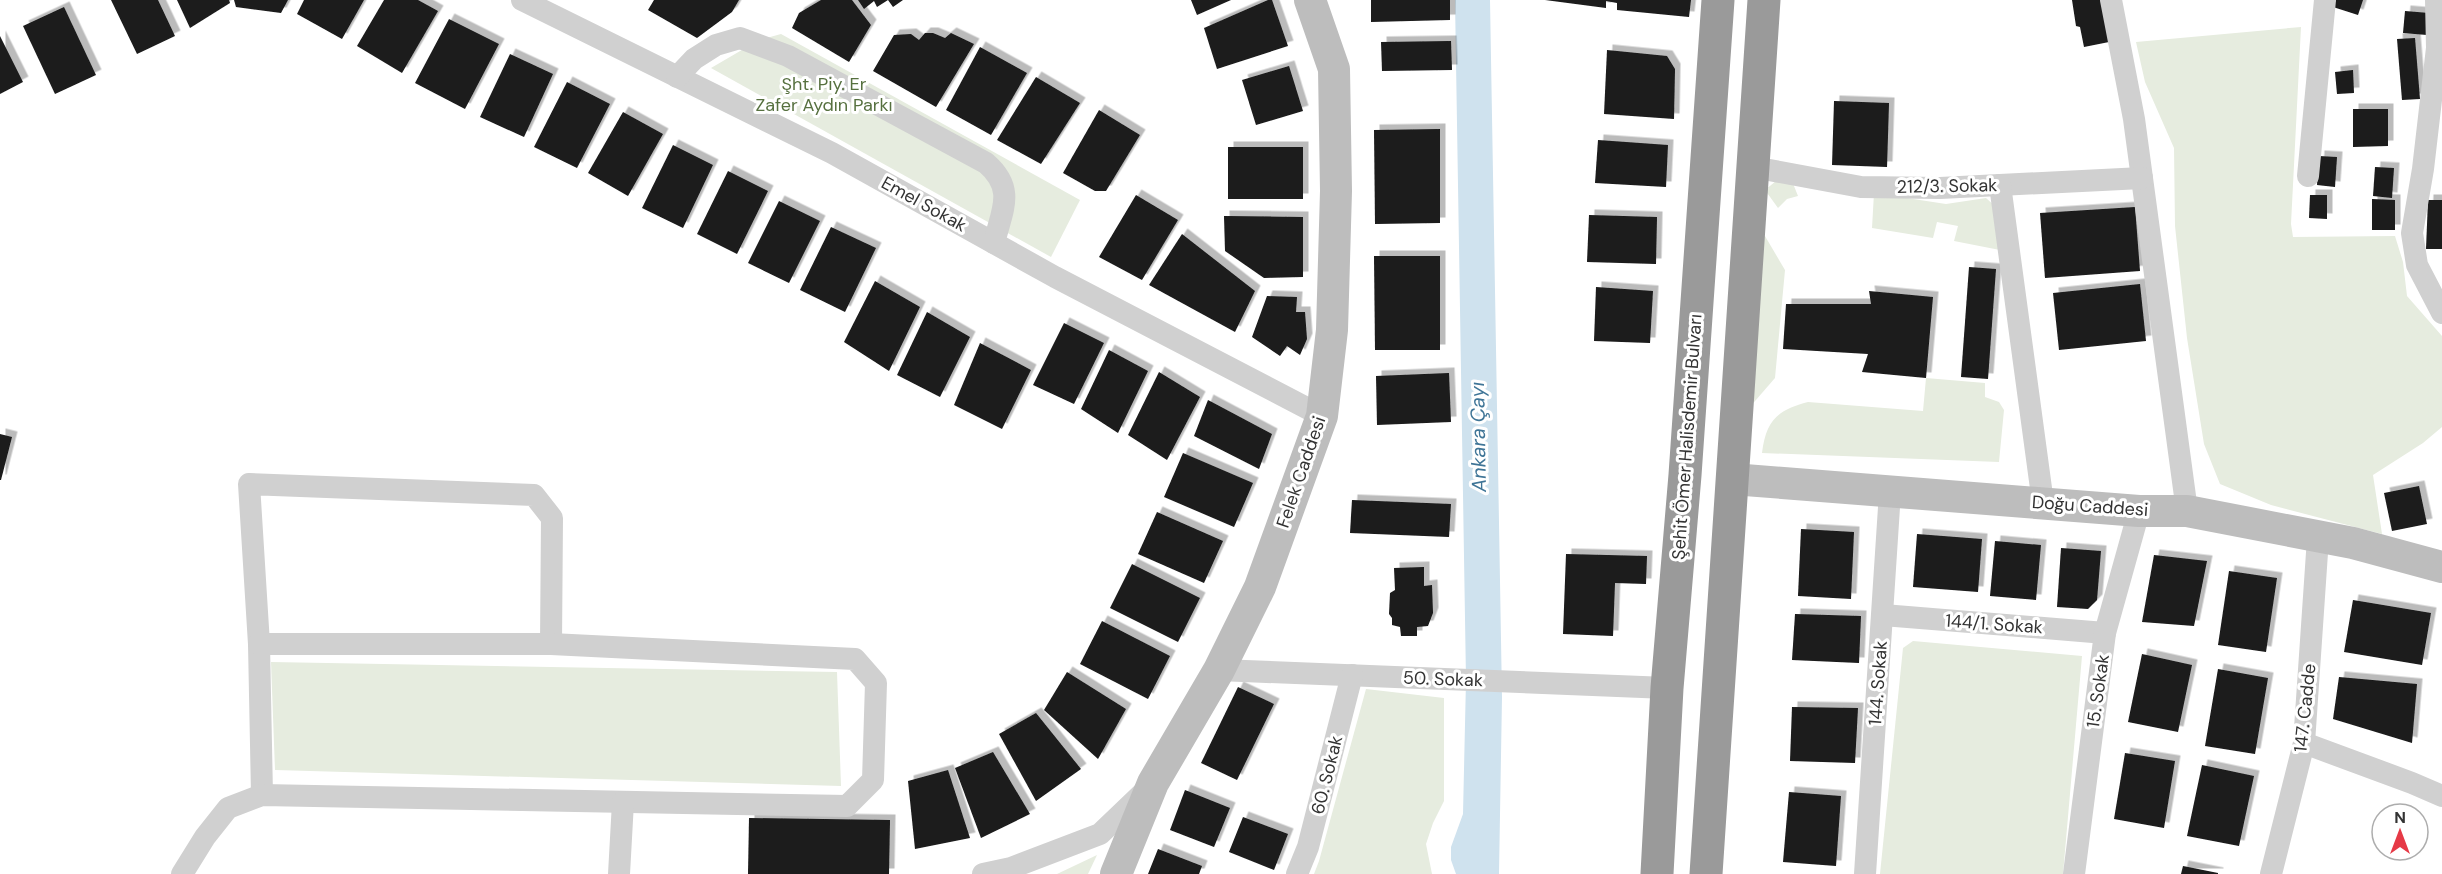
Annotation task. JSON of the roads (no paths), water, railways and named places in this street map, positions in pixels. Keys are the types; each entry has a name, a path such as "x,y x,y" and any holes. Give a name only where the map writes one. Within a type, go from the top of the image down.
{"highway":[{"name":"Şehit Ömer Halisdemir Bulvarı","path":"1658,874 1666,688 1685,471 1718,0"},
{"path":"1706,874 1764,0"}],"street":[{"name":"Emel Sokak","path":"522,0 832,153 994,243 1322,416"},
{"name":"Felek Caddesi","path":"1116,874 1153,783 1219,670 1260,587 1322,416 1332,318 1336,191 1334,69 1310,0"},
{"path":"2111,0 2134,119 2187,511"},
{"path":"2308,176 2325,0"},
{"path":"2436,0 2437,48 2423,169 2412,232 2417,265 2442,314"},
{"path":"677,77 694,59 716,45 740,38 788,56 986,163 1000,174 1005,190 994,243"},
{"name":"212/3. Sokak","path":"1753,167 1861,187 1940,188 2142,178"},
{"path":"2000,185 2043,503"},
{"name":"Doğu Caddesi","path":"1732,479 2139,511 2187,511 2353,543 2442,567"},
{"path":"262,795 259,644 249,484 534,495 552,518 551,644"},
{"name":"144. Sokak","path":"1865,874 1890,492"},
{"name":"15. Sokak","path":"2074,874 2105,633 2139,511"},
{"name":"147. Cadde","path":"2271,874 2304,744 2318,538"},
{"name":"144/1. Sokak","path":"1882,615 2105,633"},
{"path":"182,874 205,837 228,808 262,795 847,806 873,780 876,683 855,659 551,644 259,644"},
{"name":"50. Sokak","path":"1219,670 1666,688"},
{"name":"60. Sokak","path":"1297,874 1308,847 1352,675"},
{"path":"2304,744 2442,796"},
{"path":"983,874 1011,868 1100,834 1153,783"},
{"path":"620,874 623,802"}],"water":[{"name":"Ankara Çayı","path":"1455,0 1490,0 1502,697 1499,874 1456,874 1451,860 1451,847 1463,814 1466,680"}],"park label":[{"name":"Şht. Piy. Er Zafer Aydın Parkı","path":"824,94"}]}
